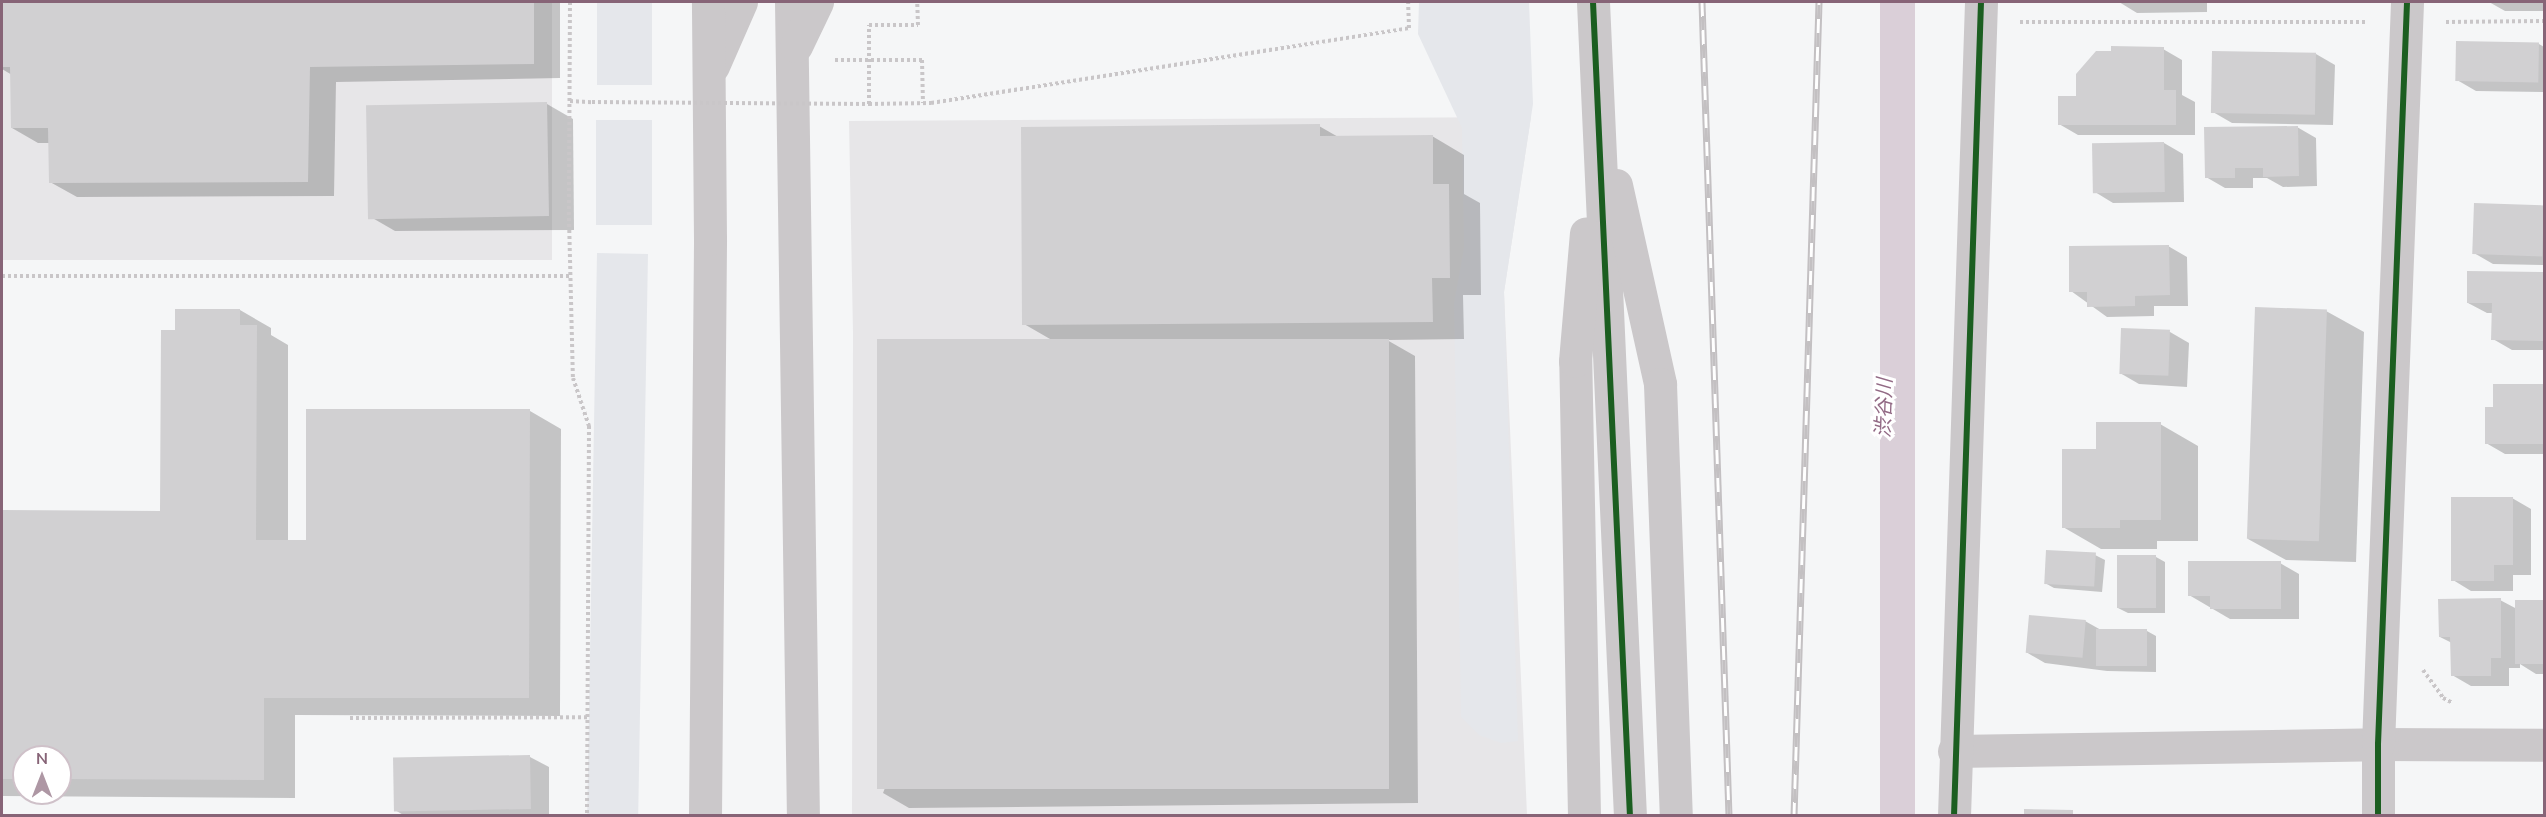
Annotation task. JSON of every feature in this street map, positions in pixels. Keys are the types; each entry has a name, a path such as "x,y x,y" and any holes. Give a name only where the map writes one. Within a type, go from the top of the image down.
{"street":[{"path":"705,816 710,251 708,2"},
{"path":"708,78 741,2"},
{"path":"791,2 803,816"},
{"path":"792,56 817,2"},
{"path":"1593,2 1630,816"},
{"path":"2378,816 2378,744 2407,11"},
{"path":"1954,816 1954,751 1980,12"},
{"path":"1584,816 1575,361 1597,95"},
{"path":"1597,95 1660,384 1676,816"},
{"path":"1954,751 2378,744 2544,745"}],"path":[{"path":"570,2 569,218 573,378 589,426 587,816"},
{"path":"869,105 869,25 918,25 917,2"},
{"path":"570,101 869,105 931,103 1408,28 1408,2"},
{"path":"1980,12 2407,11"},
{"path":"2443,33 2444,12"},
{"path":"2444,22 2544,21"},
{"path":"835,60 922,60 923,103"},
{"path":"2,276 570,276"},
{"path":"2422,668 2425,677 2443,698 2457,705"},
{"path":"350,718 587,717"}],"shaded area":[{"path":"2,2 552,2 552,260 2,260"},
{"path":"597,2 652,2 652,85 597,85"},
{"path":"1419,2 1529,2 1533,104 1504,292 1518,741 1501,743 1479,735 1461,717 1454,303 1464,248 1462,128 1418,34"},
{"path":"1531,117 1504,292 1527,815 852,815 853,333 849,121"},
{"path":"596,120 652,120 652,225 596,225"},
{"path":"597,253 648,254 638,816 587,815"}],"water":[{"name":"渋谷川","path":"1880,2 1915,2 1915,816 1880,816"}],"building":[{"path":"2,2 534,2 534,64 310,67 308,182 49,183 48,128 11,128 10,67 2,67"},
{"path":"2456,41 2539,42 2538,82 2455,81"},
{"path":"2111,46 2164,47 2164,90 2176,90 2176,125 2058,125 2058,96 2076,96 2076,74 2096,51 2111,51"},
{"path":"2212,51 2316,53 2315,115 2211,113"},
{"path":"547,102 549,216 368,219 366,105"},
{"path":"1320,124 1320,136 1433,135 1433,184 1449,184 1450,278 1432,278 1433,322 1022,325 1021,127"},
{"path":"2298,126 2299,176 2263,177 2263,168 2235,168 2235,178 2205,178 2204,127"},
{"path":"2164,142 2165,192 2093,193 2092,143"},
{"path":"2474,203 2544,205 2542,256 2472,254"},
{"path":"2169,245 2170,295 2135,296 2135,306 2087,307 2087,292 2069,292 2069,246"},
{"path":"2467,271 2544,272 2544,341 2491,340 2492,303 2467,303"},
{"path":"2255,307 2327,310 2319,541 2247,539"},
{"path":"175,309 240,309 240,325 257,325 256,540 306,540 306,409 530,409 529,698 264,698 264,780 72,779 72,745 12,745 12,779 2,779 2,510 160,511 161,330 175,330"},
{"path":"2121,328 2170,330 2168,376 2119,374"},
{"path":"877,339 1389,339 1389,789 877,789"},
{"path":"2493,384 2544,384 2544,444 2485,444 2485,407 2493,407"},
{"path":"2096,422 2161,422 2161,520 2120,520 2120,528 2062,528 2062,449 2096,449"},
{"path":"2451,497 2513,497 2513,565 2494,565 2494,581 2451,581"},
{"path":"2046,550 2096,553 2094,587 2044,584"},
{"path":"2117,555 2156,555 2156,608 2117,608"},
{"path":"2188,561 2281,561 2281,609 2210,609 2210,596 2188,596"},
{"path":"2501,598 2501,658 2491,658 2491,676 2451,676 2450,637 2439,637 2438,599"},
{"path":"2515,600 2544,600 2544,664 2515,664"},
{"path":"2029,615 2086,620 2082,658 2026,653"},
{"path":"2096,629 2147,629 2147,666 2096,666"},
{"path":"530,755 531,809 394,811 393,757"},
{"path":"2024,809 2073,810 2073,816 2024,816"}],"railway":[{"path":"1702,2 1729,816"},
{"path":"1794,816 1819,2"}],"cycle path":[{"path":"1593,2 1630,816"},
{"path":"1954,816 1981,2"},
{"path":"2378,816 2378,744 2407,2"}]}
